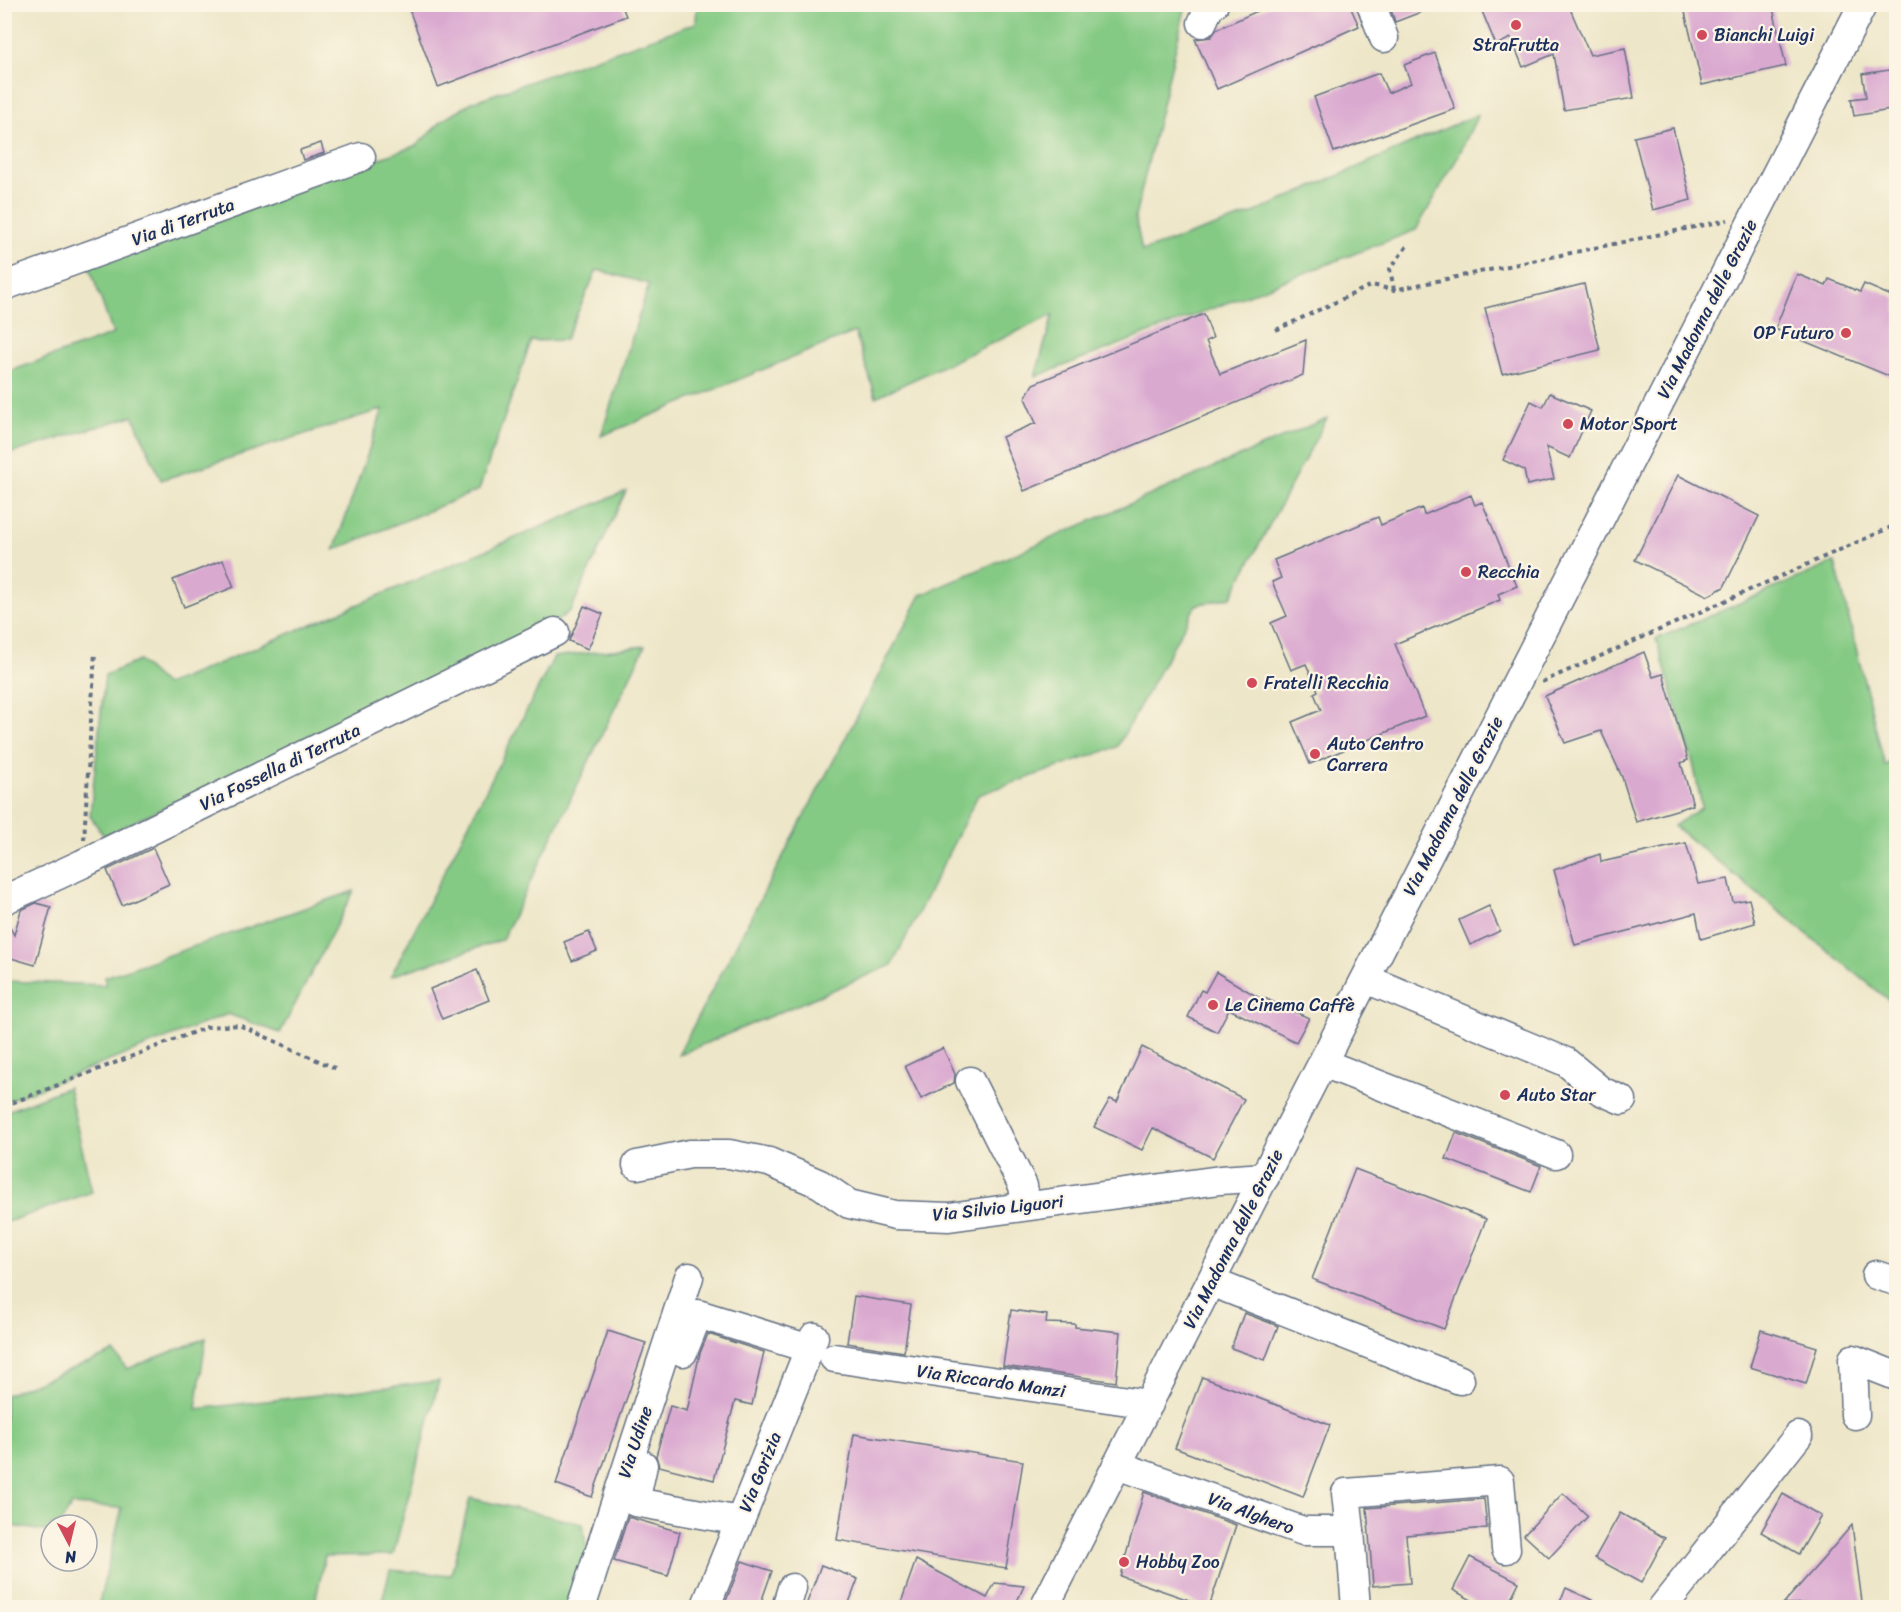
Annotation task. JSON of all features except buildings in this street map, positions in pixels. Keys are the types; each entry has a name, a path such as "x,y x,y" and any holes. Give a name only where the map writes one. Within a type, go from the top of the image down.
{"street":[{"path":"1371,4 1384,38"},
{"name":"Via Madonna delle Grazie","path":"1044,1608 1863,4"},
{"name":"Via di Terruta","path":"4,286 361,157"},
{"name":"Via Fossella di Terruta","path":"4,900 555,632"},
{"path":"1366,979 1566,1062 1601,1091 1622,1100"},
{"path":"1323,1063 1556,1154"},
{"path":"970,1081 1023,1186 1026,1206"},
{"name":"Via Silvio Liguori","path":"637,1165 690,1154 729,1154 769,1162 820,1184 849,1204 895,1215 949,1217 1220,1179 1265,1177"},
{"name":"Via Udine","path":"581,1608 689,1277"},
{"path":"1211,1282 1460,1380"},
{"name":"Via Riccardo Manzi","path":"678,1364 698,1314 819,1348 1149,1404"},
{"name":"Via Gorizia","path":"705,1608 740,1521 819,1348"},
{"path":"1855,1415 1853,1359 1896,1376"},
{"path":"1662,1608 1798,1436"},
{"path":"644,1463 634,1502 740,1521"},
{"name":"Via Alghero","path":"1117,1465 1303,1532 1350,1531"},
{"path":"1356,1608 1346,1493 1500,1480 1506,1549"}],"path":[{"path":"1276,330 1372,285 1394,291 1732,219 1753,218"},
{"path":"1394,291 1390,269 1407,246"},
{"path":"1518,677 1540,683 1896,525"},
{"path":"82,864 95,652"},
{"path":"4,1106 207,1028 239,1025 339,1070"}],"green space":[{"path":"697,5 1186,5 1135,217 1142,251 1251,214 1478,114 1458,157 1416,230 1035,377 1053,315 876,397 855,332 601,436 649,284 597,270 565,340 531,341 479,490 334,550 383,409 161,480 133,416 5,455 5,373 113,334 88,262 417,145 443,120 472,102 696,23"},
{"path":"1327,418 1231,597 1196,605 1117,747 978,795 892,965 678,1055 921,595"},
{"path":"626,491 571,610 553,624 104,836 90,816 105,675 139,661 165,685"},
{"path":"1835,562 1885,766 1896,756 1896,1006 1674,826 1702,807 1693,763 1656,639"},
{"path":"645,646 502,940 391,976 554,657"},
{"path":"354,891 280,1033 228,1014 5,1102 5,981 105,985 105,977"},
{"path":"68,1087 92,1192 5,1223 5,1112"},
{"path":"206,1338 196,1409 439,1381 393,1555 325,1556 314,1607 98,1607 122,1508 72,1505 67,1513 39,1513 39,1530 5,1525 5,1395 114,1352 127,1369"},
{"path":"470,1498 583,1524 588,1562 571,1607 380,1608 390,1570 451,1575"}],"place":[{"name":"StraFrutta","path":"1516,25"},
{"name":"Bianchi Luigi","path":"1702,35"},
{"name":"OP Futuro","path":"1846,333"},
{"name":"Motor Sport","path":"1568,424"},
{"name":"Recchia","path":"1466,572"},
{"name":"Fratelli Recchia","path":"1252,683"},
{"name":"Auto Centro Carrera","path":"1315,754"},
{"name":"Le Cinema Caffè","path":"1213,1005"},
{"name":"Auto Star","path":"1505,1095"},
{"name":"Hobby Zoo","path":"1124,1562"}]}
